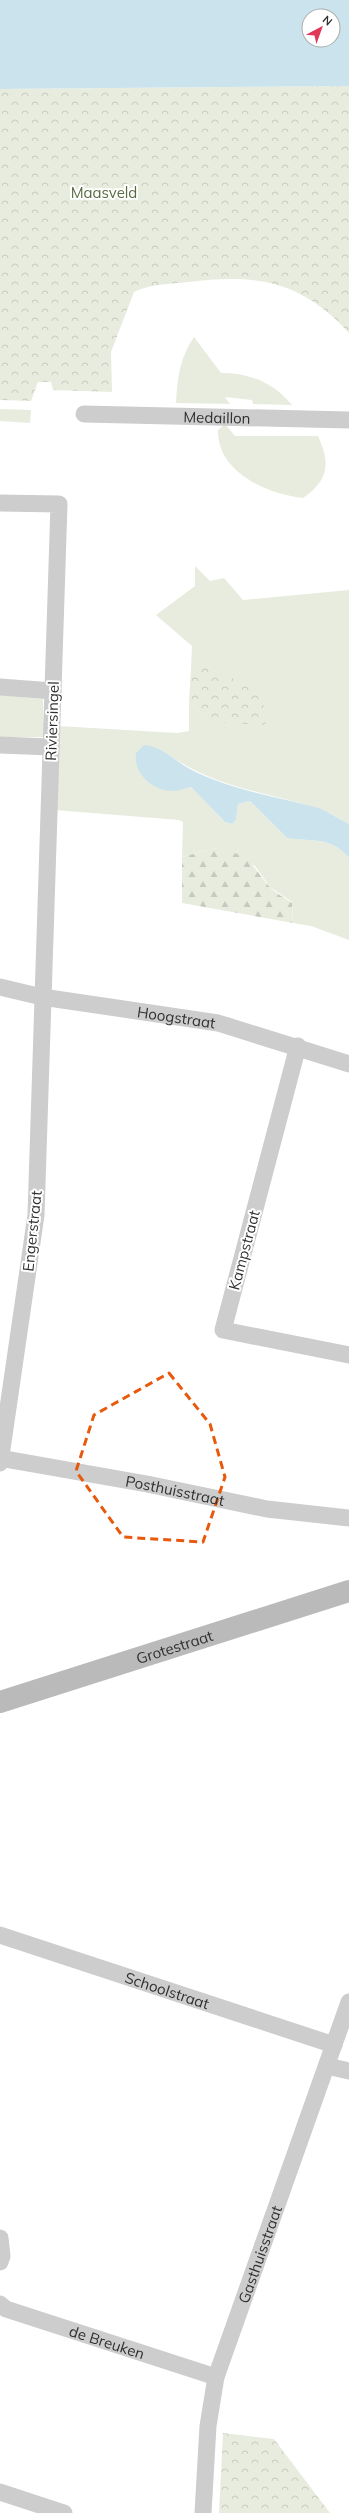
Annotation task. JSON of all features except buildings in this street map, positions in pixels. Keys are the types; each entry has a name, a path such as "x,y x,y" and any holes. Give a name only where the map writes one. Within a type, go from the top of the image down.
{"main road":[{"name":"Grotestraat","path":"0,1702 349,1591"}],"street":[{"name":"Medaillon","path":"84,414 349,420"},
{"name":"Riviersingel","path":"0,503 59,504 42,997"},
{"path":"0,687 53,691"},
{"path":"0,745 51,747"},
{"name":"Hoogstraat","path":"0,987 42,997 218,1022 298,1046 349,1064"},
{"name":"Engerstraat","path":"0,1459 36,1215 42,997"},
{"name":"Kampstraat","path":"298,1046 223,1330 349,1355"},
{"name":"Posthuisstraat","path":"0,1459 147,1484 267,1509 349,1518"},
{"name":"Schoolstraat","path":"0,1935 334,2045"},
{"name":"Gasthuisstraat","path":"203,2513 208,2426 216,2376 349,2002"},
{"path":"327,2066 349,2071"},
{"path":"0,2238 2,2256 0,2262"},
{"name":"de Breuken","path":"0,2304 6,2309 216,2376"},
{"path":"0,2492 64,2513"}],"highlighted area":[{"path":"169,1373 210,1424 225,1477 203,1542 123,1537 76,1471 94,1415"}],"green space":[{"name":"Maasveld","path":"349,86 349,333 331,315 313,302 295,291 276,285 235,279 154,286 134,292 111,352 112,392 53,390 51,382 38,382 31,401 0,400 0,89"},
{"path":"194,337 221,373 232,373 260,380 277,390 292,405 253,404 252,400 225,397 230,404 176,403 177,385 182,360"},
{"path":"0,409 31,410 30,423 0,421"},
{"path":"225,424 235,436 318,436 325,455 326,464 325,471 318,485 303,498 274,492 247,478 235,469 226,458 220,445 218,430"},
{"path":"195,566 210,581 224,578 243,600 349,590 349,824 323,810 220,781 183,764 163,751 172,791 191,787 225,822 232,824 236,820 238,804 250,801 287,838 328,843 342,851 349,858 349,940 311,926 293,923 292,902 270,887 255,866 216,848 182,857 183,822 179,820 55,810 58,726 177,733 189,731 189,702 208,722 208,666 191,670 192,646 156,615 195,586"},
{"path":"208,665 262,694 266,725 208,722 189,702 191,670"},
{"path":"0,695 43,699 44,737 0,737"},
{"path":"216,848 236,854 248,860 271,888 292,903 293,923 182,903 182,857"},
{"path":"223,2433 274,2439 330,2513 219,2513"}],"water":[{"path":"0,0 349,0 349,86 0,89"},
{"path":"144,745 163,751 184,766 205,776 253,792 319,808 349,824 349,858 335,846 328,843 287,838 250,801 238,804 236,820 232,824 225,822 191,787 178,791 158,788 146,780 138,767 136,753"}]}
